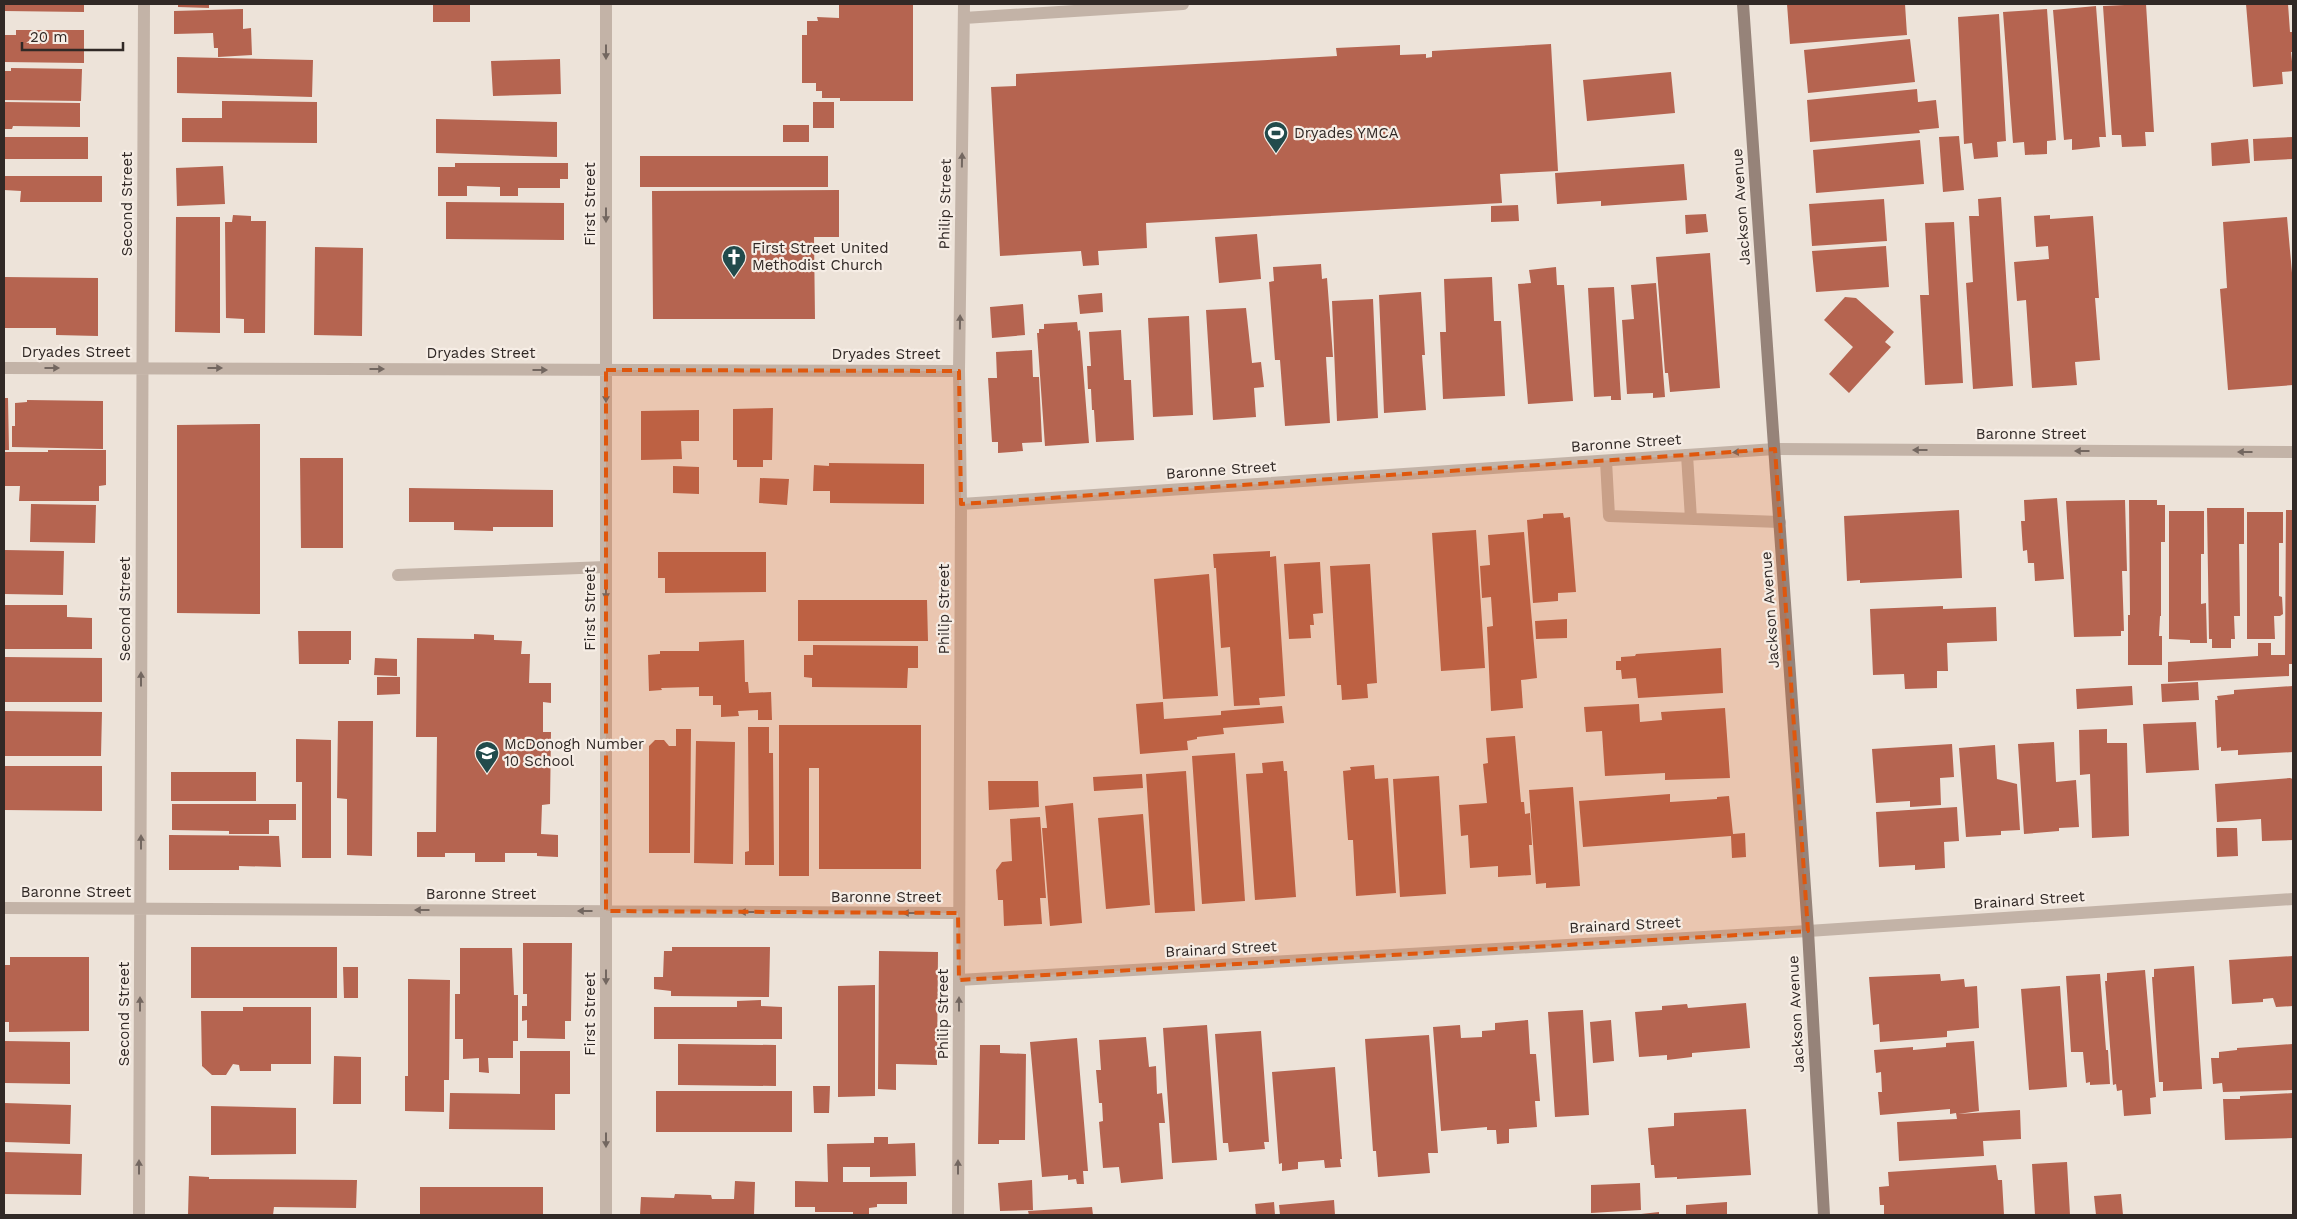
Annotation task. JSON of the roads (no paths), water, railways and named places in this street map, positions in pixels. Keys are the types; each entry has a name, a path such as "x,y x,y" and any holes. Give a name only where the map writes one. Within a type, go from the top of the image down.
{"street":[{"name":"Second Street","path":"139,1215 144,4"},
{"name":"First Street","path":"606,4 606,1215"},
{"name":"Philip Street","path":"958,1215 961,504 959,371 964,4"},
{"path":"964,18 1183,4"},
{"name":"Jackson Avenue","path":"1743,4 1808,931 1824,1215"},
{"name":"Dryades Street","path":"4,368 959,371"},
{"name":"Baronne Street","path":"961,504 1775,449 2293,452"},
{"path":"1687,456 1691,519"},
{"path":"1606,460 1609,516 1780,522"},
{"path":"398,575 606,567"},
{"name":"Brainard Street","path":"959,980 1808,931 2293,899"},
{"name":"Baronne Street","path":"4,908 958,913"}],"place":[{"name":"Dryades YMCA","path":"1276,154"},
{"name":"First Street United Methodist Church","path":"734,278"},
{"name":"McDonogh Number 10 School","path":"487,774"}]}
